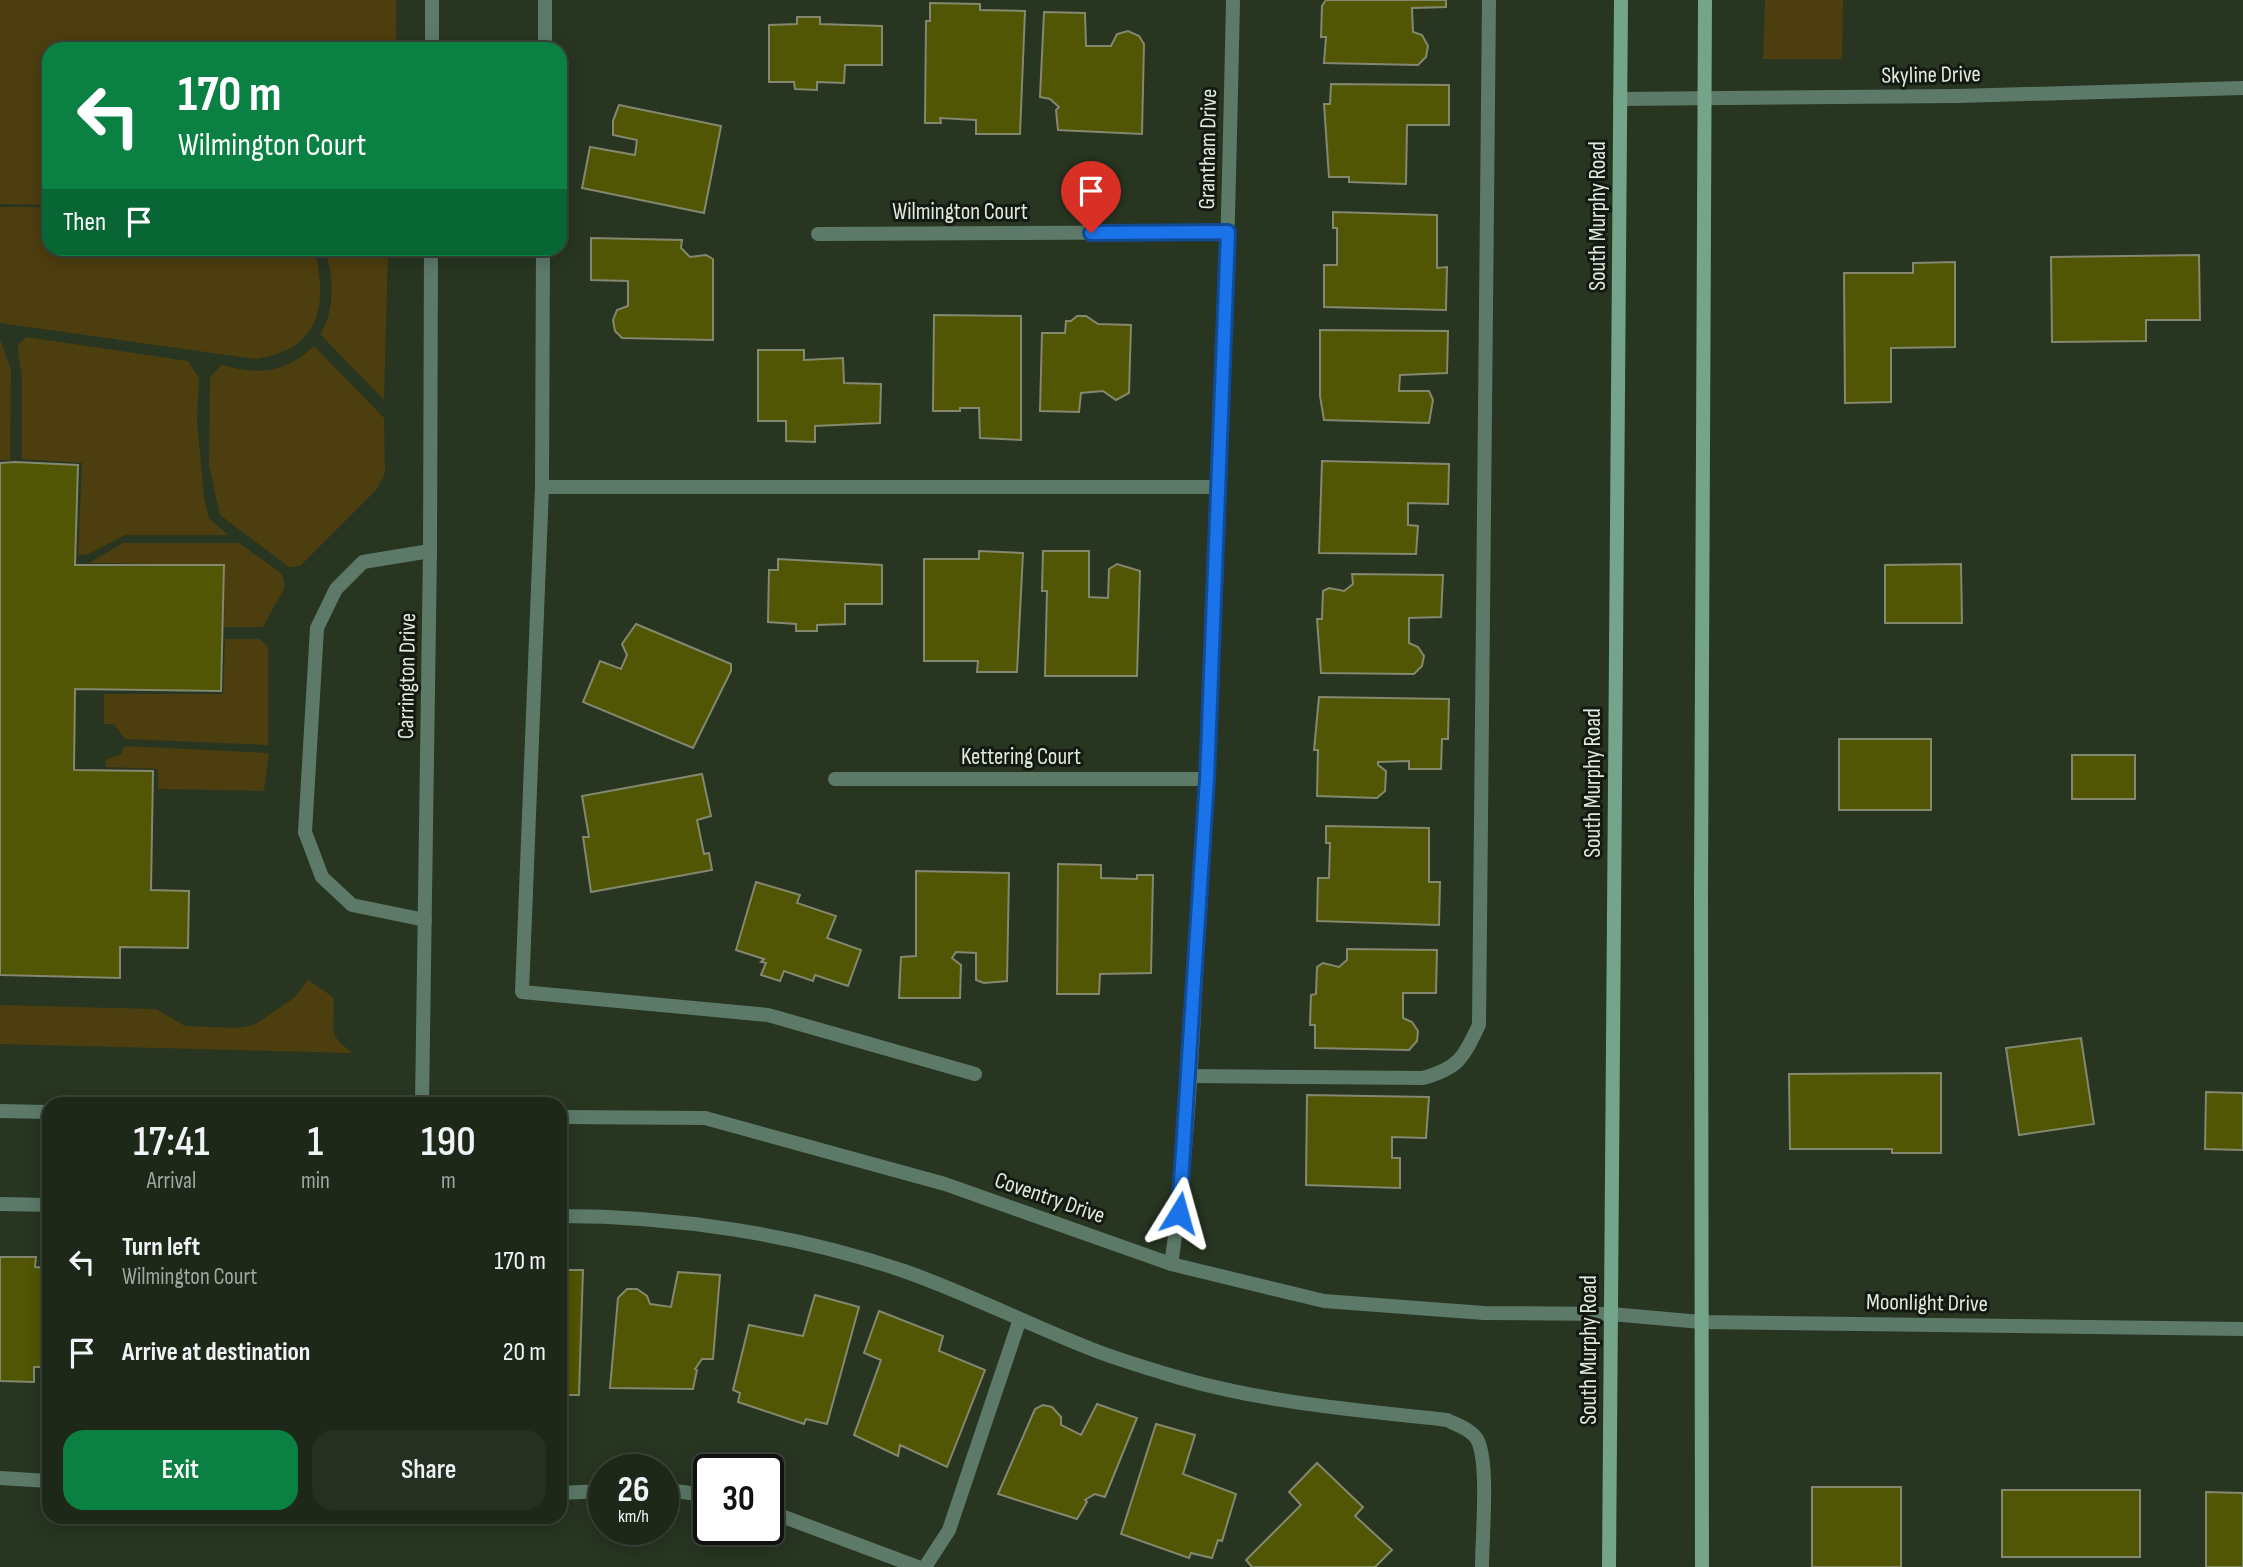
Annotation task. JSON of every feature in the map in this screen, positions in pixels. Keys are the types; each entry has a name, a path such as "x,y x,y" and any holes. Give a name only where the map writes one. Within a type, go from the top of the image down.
{"main road":[{"name":"South Murphy Road","path":"1609,1567 1621,0"},
{"path":"1702,1567 1705,0"}],"street":[{"path":"432,0 432,42"},
{"path":"545,0 545,42"},
{"name":"Grantham Drive","path":"1171,1264 1183,1188 1207,779 1228,232 1233,0"},
{"path":"1189,1076 1423,1078 1449,1071 1467,1049 1479,1025 1489,0"},
{"name":"Skyline Drive","path":"1620,99 1703,100 2243,88"},
{"name":"Wilmington Court","path":"818,234 1228,232"},
{"name":"Carrington Drive","path":"422,1097 430,551 431,256"},
{"path":"543,256 541,487 522,992 768,1015 975,1074"},
{"path":"541,487 1218,487"},
{"path":"425,920 352,905 321,877 305,832 317,628 336,589 363,562 430,551"},
{"name":"Kettering Court","path":"835,779 1207,779"},
{"path":"0,1111 42,1112"},
{"name":"Coventry Drive","path":"567,1117 705,1118 945,1184 1171,1264 1325,1301 1484,1313 1611,1314"},
{"path":"0,1204 42,1205"},
{"path":"567,1216 701,1226 799,1241 904,1271 1101,1353 1183,1379 1260,1397 1447,1420 1468,1430 1478,1440 1483,1472 1482,1567"},
{"name":"Moonlight Drive","path":"1611,1314 1701,1322 2243,1329"},
{"path":"925,1567 949,1530 1020,1319"},
{"path":"0,1478 42,1481"},
{"path":"567,1493 588,1492"},
{"path":"784,1517 918,1567"}],"shaded area":[{"path":"0,0 396,0 396,42 42,42 42,205 0,204"},
{"path":"1765,0 1843,0 1842,59 1763,59"},
{"path":"0,207 42,207 42,256 315,256 318,269 319,306 306,335 294,346 277,354 255,359 0,323"},
{"path":"327,256 388,256 384,400 320,334 331,303"},
{"path":"26,337 188,361 199,378 197,420 204,498 209,518 228,535 125,535 88,554 78,555 82,463 22,459 22,378 18,345"},
{"path":"0,339 11,370 10,460 0,460"},
{"path":"314,346 384,418 385,473 377,489 300,566 289,567 220,515 209,466 210,377 221,365 248,370 271,370 292,362"},
{"path":"123,543 239,543 282,574 285,587 263,627 224,627 225,565 89,563"},
{"path":"225,639 260,639 268,647 268,745 125,739 114,724 104,724 104,694 223,694"},
{"path":"124,746 269,753 264,791 158,789 158,769 106,767 106,760 121,754"},
{"path":"308,980 333,997 333,1029 338,1040 353,1053 0,1044 0,1005 156,1009 185,1026 238,1028 254,1025 294,998"}],"building":[{"path":"1326,0 1446,0 1446,7 1412,8 1413,32 1422,35 1428,46 1426,57 1418,65 1324,63 1326,37 1321,37 1322,6"},
{"path":"930,3 980,4 980,10 1025,11 1020,134 976,134 976,120 940,118 941,123 925,123 926,21 930,21"},
{"path":"1044,12 1085,13 1086,46 1111,46 1117,34 1128,31 1139,36 1144,44 1142,134 1058,130 1056,110 1059,107 1050,99 1040,97"},
{"path":"797,17 820,17 820,24 882,26 882,65 845,65 844,83 817,82 817,90 795,89 794,82 769,82 769,25 797,24"},
{"path":"1331,84 1449,85 1449,125 1407,125 1406,184 1349,182 1349,177 1329,177 1324,104 1330,104"},
{"path":"619,105 721,126 704,213 582,188 590,147 635,155 637,140 613,135 613,121"},
{"path":"1333,212 1437,215 1437,268 1447,267 1446,310 1324,307 1324,265 1337,265 1337,228 1333,228"},
{"path":"591,238 682,240 681,248 690,257 706,255 713,259 713,340 622,338 615,331 613,320 617,310 628,306 628,281 591,280"},
{"path":"2199,255 2200,320 2146,320 2146,341 2052,342 2051,257"},
{"path":"1955,262 1955,347 1891,348 1891,402 1845,403 1844,273 1913,273 1913,263"},
{"path":"934,315 1021,316 1021,440 980,438 979,408 933,411"},
{"path":"1077,316 1086,316 1098,324 1131,325 1129,393 1116,400 1103,391 1081,393 1079,412 1040,411 1042,333 1065,333 1066,321"},
{"path":"1320,330 1448,331 1447,373 1400,375 1399,391 1429,391 1433,400 1429,423 1324,420 1320,396"},
{"path":"758,350 804,350 804,360 843,358 844,383 881,384 880,423 815,426 815,442 786,441 786,421 758,421"},
{"path":"1322,461 1449,464 1448,504 1408,503 1408,525 1418,526 1416,554 1319,553"},
{"path":"0,463 78,465 75,565 224,565 221,691 75,689 74,770 153,771 151,890 189,891 188,948 120,947 120,978 0,975"},
{"path":"979,551 1023,553 1017,672 977,672 978,661 924,661 924,559 979,559"},
{"path":"1043,551 1089,551 1089,597 1108,598 1109,569 1117,564 1140,571 1137,676 1045,676 1047,591 1042,591"},
{"path":"778,559 882,565 882,604 845,604 845,624 817,625 817,631 796,631 796,624 768,622 769,570 778,570"},
{"path":"1961,564 1962,623 1885,623 1885,565"},
{"path":"1352,574 1443,575 1441,617 1409,618 1409,643 1418,647 1424,656 1422,666 1414,674 1321,673 1317,619 1322,619 1323,591 1329,588 1344,591 1353,584"},
{"path":"636,624 731,664 731,671 693,748 583,702 600,661 621,669 627,655 622,644"},
{"path":"1319,697 1449,699 1448,739 1442,739 1441,769 1409,769 1409,761 1378,762 1386,771 1385,791 1377,798 1317,796 1318,750 1314,750"},
{"path":"1839,739 1931,739 1931,810 1839,810"},
{"path":"2072,755 2135,755 2135,799 2072,799"},
{"path":"702,774 711,816 697,820 704,854 709,853 712,870 591,892 583,837 589,837 582,796"},
{"path":"1326,826 1429,828 1429,882 1440,882 1439,925 1317,921 1318,878 1329,878 1330,843 1326,843"},
{"path":"1058,864 1101,865 1101,878 1137,879 1137,875 1153,875 1151,973 1100,974 1099,994 1057,994"},
{"path":"916,871 1009,873 1007,981 984,983 976,980 976,953 956,952 952,958 961,965 960,998 899,998 901,957 916,956"},
{"path":"756,882 800,895 797,903 836,916 827,938 861,950 848,986 815,975 813,981 784,971 780,981 761,975 766,963 761,962 764,959 736,950"},
{"path":"1347,949 1437,950 1436,993 1403,993 1403,1018 1412,1022 1418,1031 1417,1041 1409,1050 1315,1048 1315,1025 1310,1025 1311,995 1316,994 1317,967 1323,963 1339,967 1347,960"},
{"path":"2081,1038 2094,1124 2019,1135 2006,1048"},
{"path":"1941,1073 1941,1153 1892,1153 1892,1149 1790,1149 1789,1074"},
{"path":"2206,1092 2243,1093 2243,1150 2205,1149"},
{"path":"1307,1095 1429,1097 1426,1138 1392,1137 1392,1158 1400,1158 1400,1188 1306,1185"},
{"path":"0,1257 36,1257 35,1267 42,1268 42,1367 34,1367 34,1382 0,1381"},
{"path":"567,1270 583,1270 579,1395 567,1395"},
{"path":"678,1272 720,1275 713,1359 702,1359 695,1369 693,1389 610,1388 618,1298 627,1289 637,1289 647,1296 650,1304 671,1307"},
{"path":"815,1295 859,1307 827,1424 806,1419 804,1424 738,1402 740,1393 733,1390 749,1325 803,1336"},
{"path":"879,1311 943,1336 939,1351 985,1370 947,1467 900,1445 898,1456 854,1435 881,1360 864,1353"},
{"path":"1097,1404 1137,1418 1105,1497 1095,1494 1085,1500 1087,1502 1077,1519 998,1494 1035,1409 1043,1405 1052,1407 1061,1417 1061,1425 1081,1435"},
{"path":"1156,1424 1195,1435 1183,1474 1236,1494 1222,1541 1218,1540 1212,1558 1191,1553 1189,1558 1121,1534"},
{"path":"1317,1463 1363,1507 1355,1516 1392,1550 1375,1567 1252,1567 1246,1560 1301,1505 1289,1492"},
{"path":"1812,1487 1901,1487 1901,1567 1812,1567"},
{"path":"2002,1490 2140,1490 2140,1557 2002,1557"},
{"path":"2206,1492 2243,1493 2243,1567 2206,1567"}],"route":[{"path":"1091,233 1228,232 1207,779 1183,1188 1179,1213"}]}
